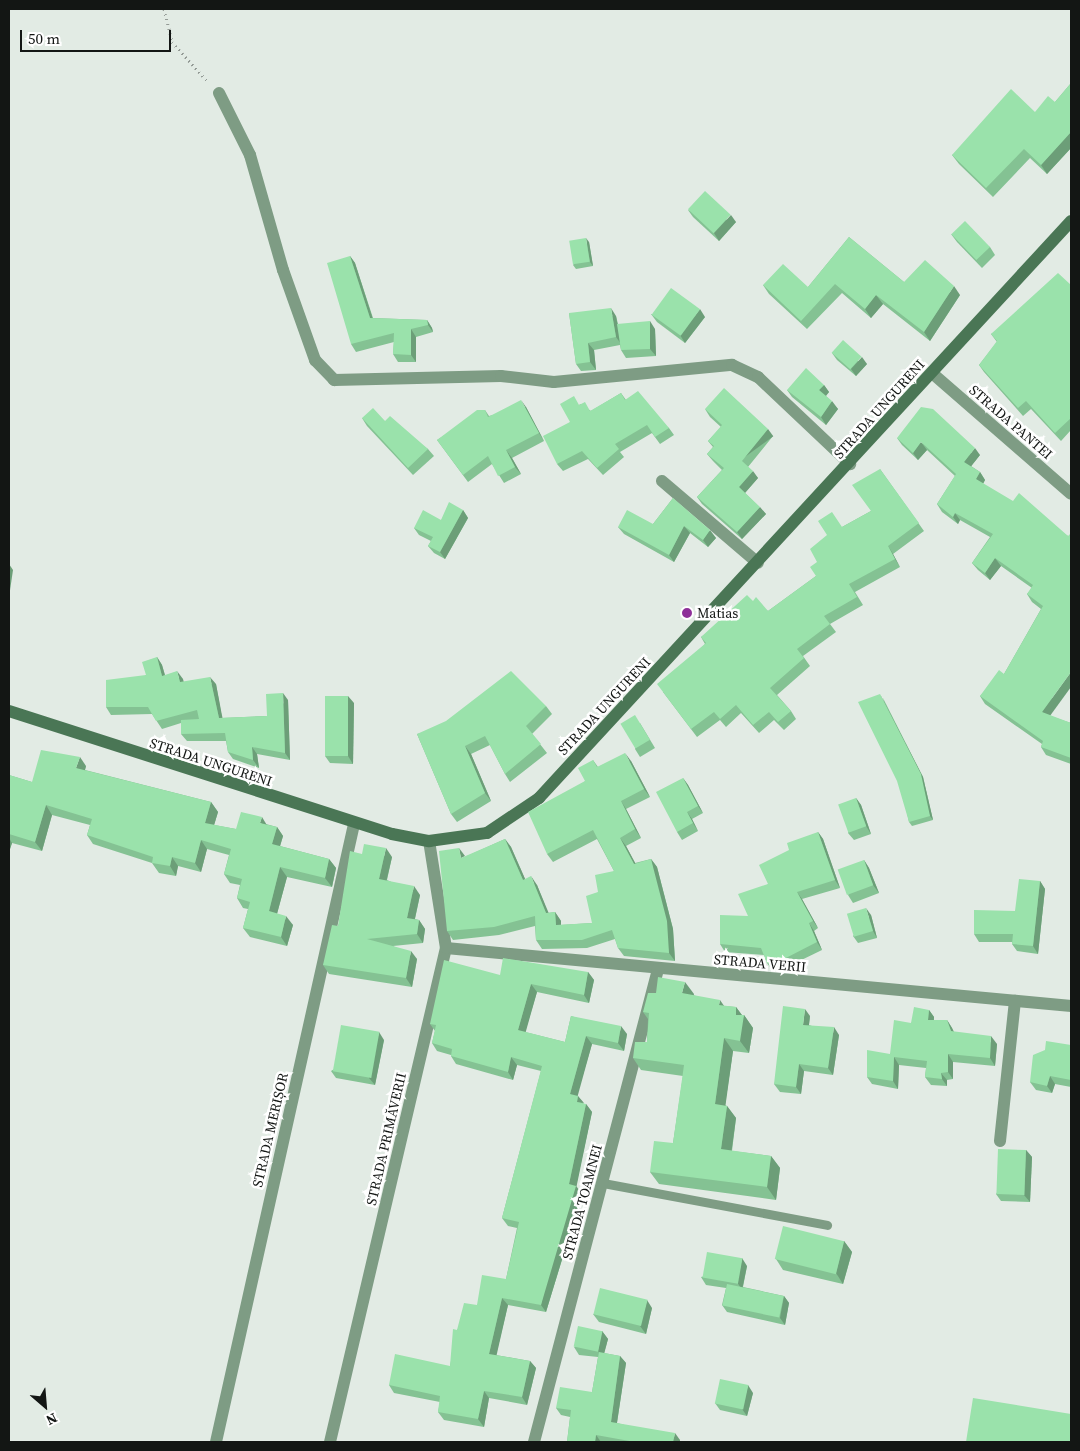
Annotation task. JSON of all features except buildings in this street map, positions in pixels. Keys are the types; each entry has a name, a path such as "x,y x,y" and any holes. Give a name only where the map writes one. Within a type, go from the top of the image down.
{"main road":[{"name":"STRADA UNGURENI","path":"9,711 354,824 429,841 486,833 539,798 758,564 1071,221"}],"street":[{"path":"218,93 250,155 283,270 315,360 334,380 501,376 554,382 732,365 758,378 850,464"},
{"name":"STRADA PANTEI","path":"932,373 1071,494"},
{"path":"662,480 758,564"},
{"name":"STRADA MERIȘOR","path":"216,1442 354,824"},
{"name":"STRADA PRIMĂVERII","path":"330,1442 446,948 429,841"},
{"name":"STRADA VERII","path":"446,948 1071,1006"},
{"name":"STRADA TOAMNEI","path":"534,1442 658,969"},
{"path":"1000,1141 1015,1001"}],"lane":[{"path":"603,1183 827,1225"}],"path":[{"path":"164,9 172,42 218,93"}],"place":[{"name":"Matias","path":"687,613"}]}
